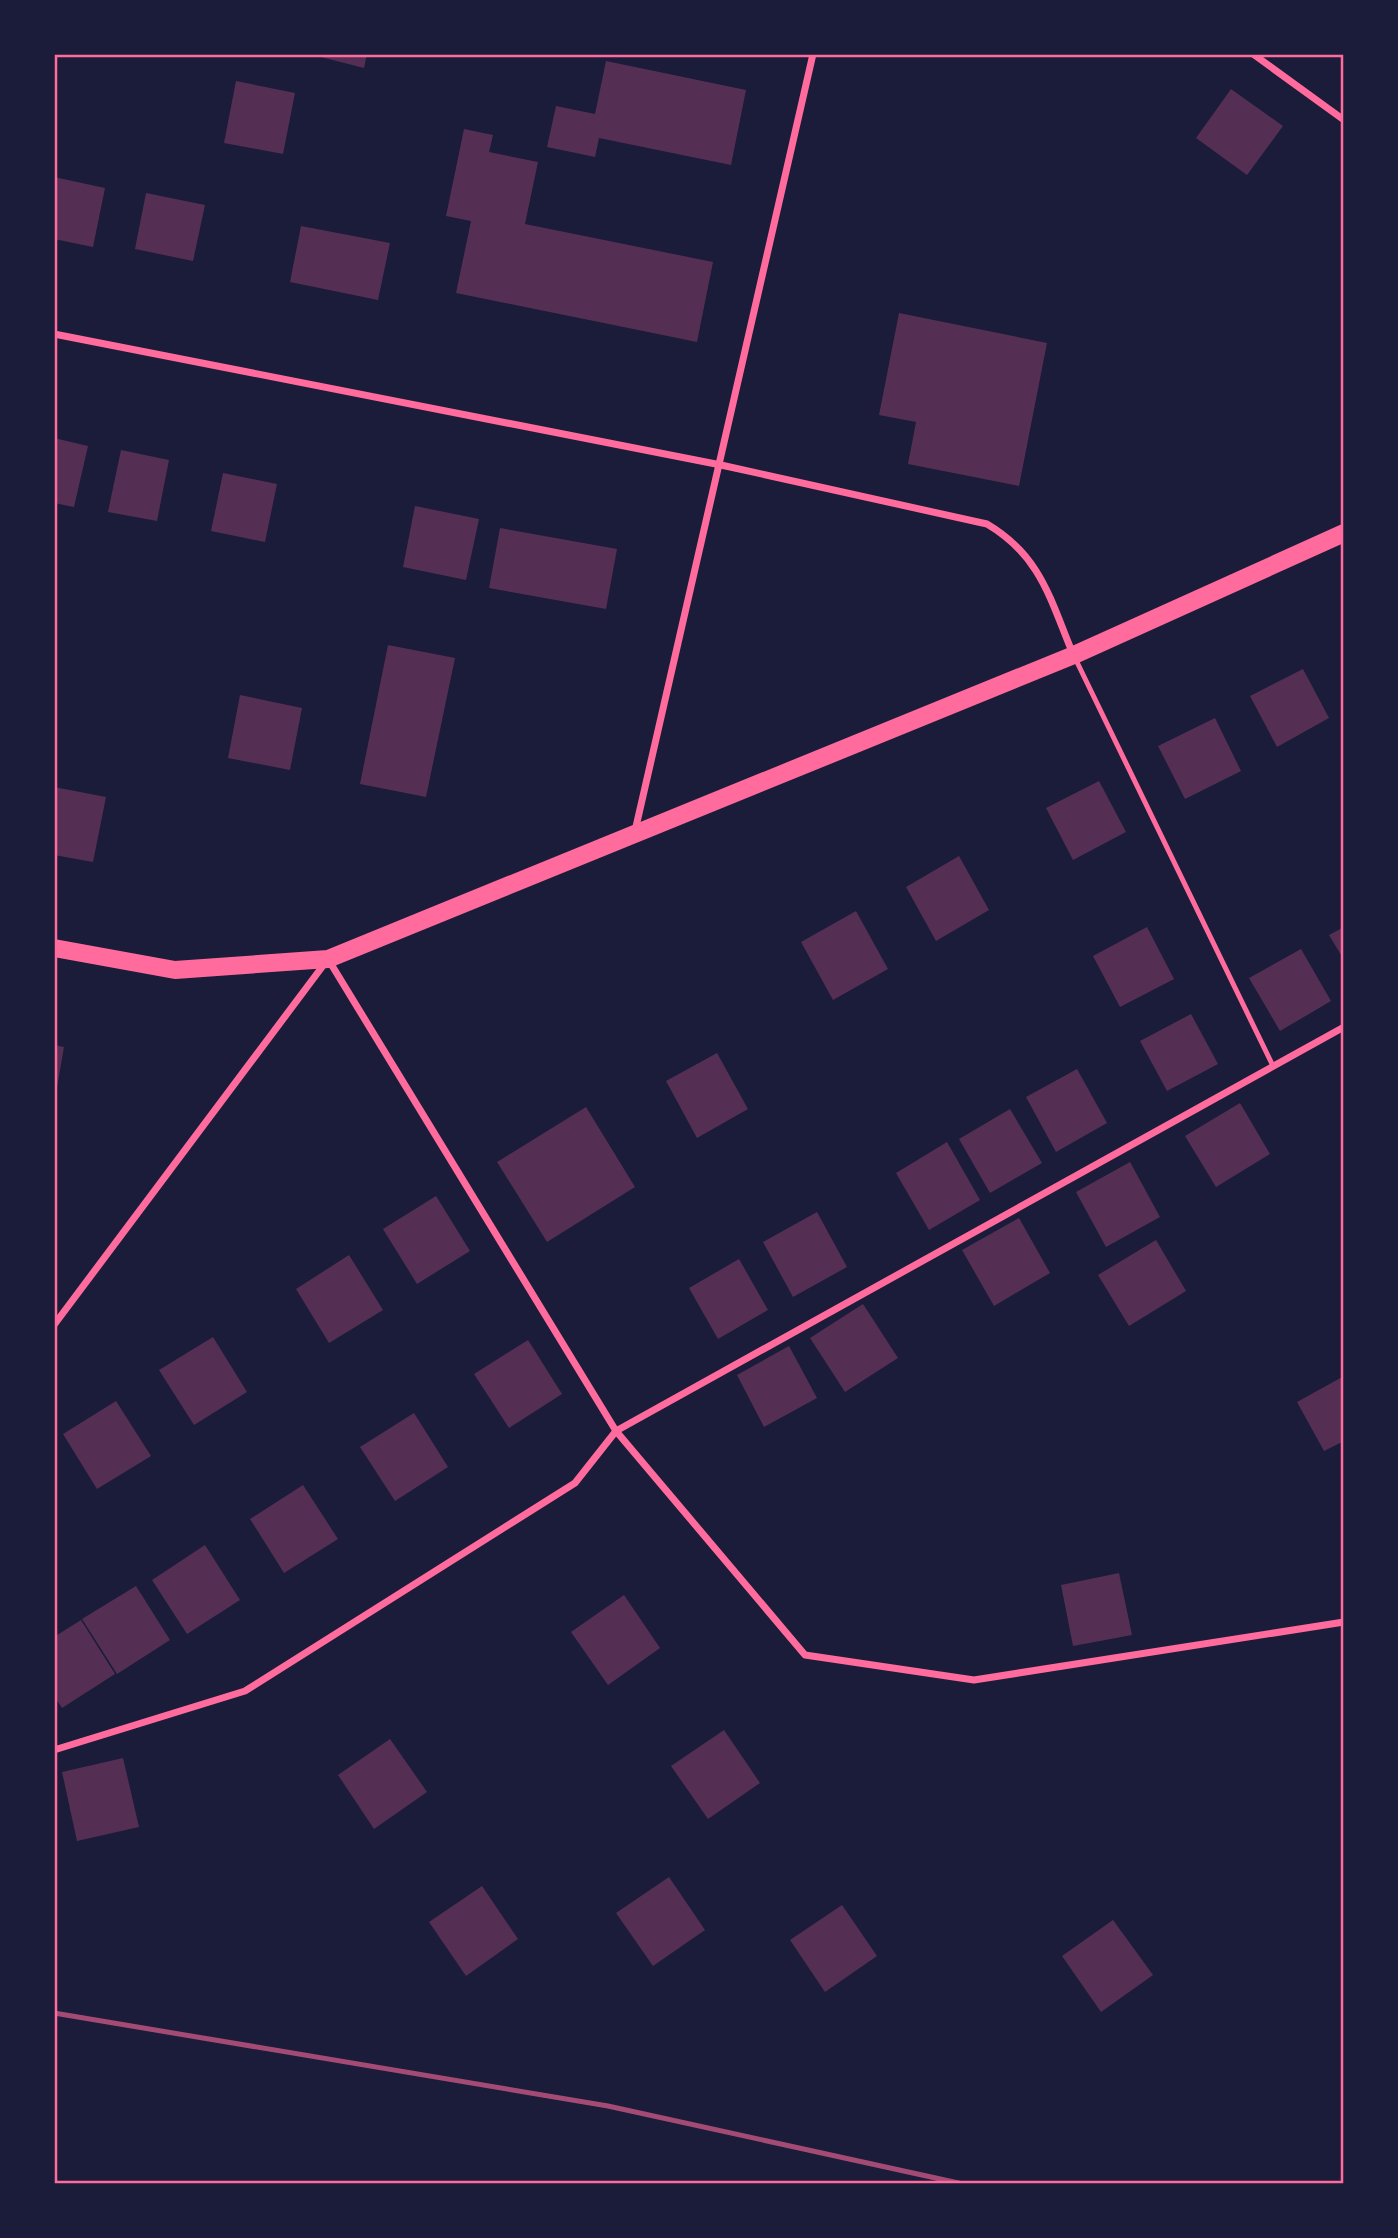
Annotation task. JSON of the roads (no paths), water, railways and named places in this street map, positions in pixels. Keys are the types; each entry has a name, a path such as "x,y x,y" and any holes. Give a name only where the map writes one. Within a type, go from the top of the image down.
{"main road":[{"path":"54,948 176,971 328,958 634,837 1074,655 1344,533"}],"street":[{"path":"634,837 813,54"},
{"path":"1253,54 1344,120"},
{"path":"54,334 721,465 987,524 1011,538 1036,567 1074,655"},
{"path":"54,1325 328,958 616,1431 805,1655 974,1680 1344,1622"},
{"path":"54,1750 245,1691 575,1483 616,1431 1344,1027"}],"lane":[{"path":"1074,655 1273,1066"}],"railway":[{"path":"54,2013 608,2106 963,2184"}]}
